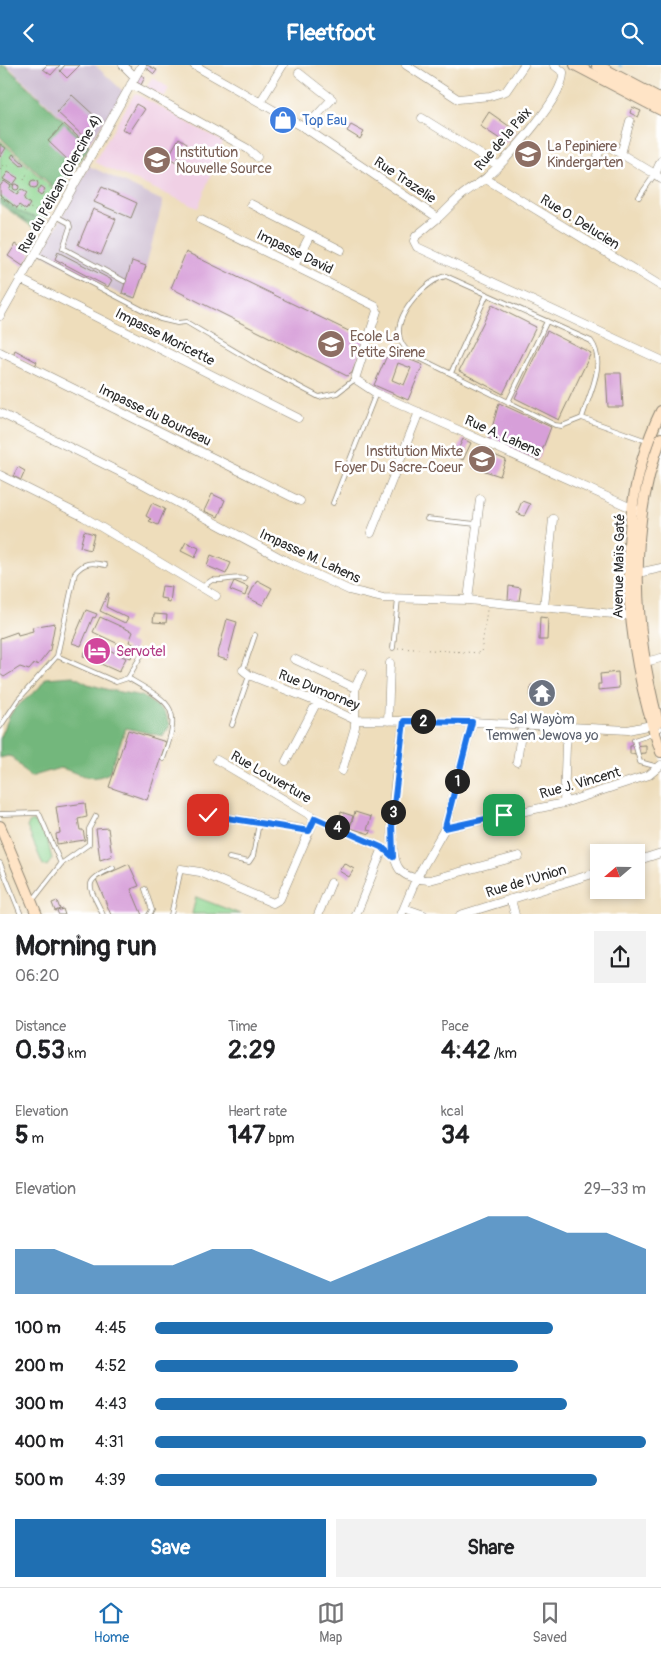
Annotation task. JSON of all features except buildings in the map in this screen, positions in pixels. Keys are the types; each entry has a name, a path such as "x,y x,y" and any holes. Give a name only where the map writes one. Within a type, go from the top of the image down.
{"main road":[{"path":"575,65 661,110"},
{"path":"597,65 661,99"},
{"name":"Avenue Maïs Gaté","path":"658,729 636,664 630,544 657,442 661,411"},
{"name":"Avenue Maïs Gaté","path":"638,511 638,573 634,616 645,662 661,752"},
{"path":"0,826 37,914"}],"street":[{"path":"123,65 133,80 248,149 256,157"},
{"name":"Rue du Pélican (Clercine 4)","path":"1,312 142,65"},
{"name":"Rue Trazelie","path":"194,65 261,101 305,128 438,218 416,235 414,241 416,247 661,359"},
{"path":"406,65 458,99 490,96 506,91 524,65"},
{"name":"Rue de la Paix","path":"438,218 466,193 486,179 523,140 558,92 563,79 563,72 554,65"},
{"path":"261,101 279,66"},
{"path":"299,73 332,99 305,128"},
{"path":"422,118 499,166"},
{"path":"621,154 630,121"},
{"path":"595,164 604,145 658,176 661,161"},
{"name":"Rue O. Delucien","path":"486,179 661,286"},
{"path":"251,205 341,250"},
{"name":"Impasse David","path":"201,220 377,308 355,379"},
{"path":"294,266 310,235"},
{"name":"Impasse Moricette","path":"20,279 298,418"},
{"name":"Impasse du Bourdeau","path":"0,352 300,501"},
{"name":"Rue A. Lahens","path":"355,379 376,393 638,511"},
{"path":"371,533 418,412"},
{"name":"Impasse M. Lahens","path":"0,413 124,474 288,563 349,590 370,596 468,600 634,616"},
{"path":"0,475 84,517 216,596"},
{"path":"468,600 480,499"},
{"path":"544,607 553,519"},
{"path":"638,573 661,568"},
{"path":"645,662 661,658"},
{"path":"294,659 355,688"},
{"path":"388,721 390,663"},
{"name":"Rue Dumorney","path":"246,673 355,720 472,722 569,728 658,729"},
{"path":"342,771 355,720 355,688 362,673"},
{"path":"286,761 317,702"},
{"path":"393,857 392,822 404,721"},
{"path":"418,914 402,911 416,879 445,828 472,722"},
{"path":"517,762 522,725"},
{"path":"564,803 566,745 569,728"},
{"name":"Rue Louverture","path":"217,760 315,818 383,848 393,857 401,871 416,879"},
{"name":"Rue J. Vincent","path":"445,828 564,803 649,775 660,766"},
{"path":"208,815 309,831"},
{"path":"182,869 200,872 274,903 280,899 315,818"},
{"path":"356,914 383,848"},
{"path":"645,858 661,853"},
{"path":"416,879 430,880 518,856"},
{"name":"Rue de l'Union","path":"463,914 590,875"},
{"path":"318,914 331,883"},
{"path":"511,899 516,914"}],"lane":[{"path":"639,197 658,176"},
{"path":"56,216 69,223 70,227 63,248 124,281"},
{"path":"35,254 160,319 177,323 186,322 262,367 319,397 337,393 355,379"},
{"path":"582,418 599,365 596,347 591,341 446,276 437,278 429,283 406,310 400,322 399,333 403,346 409,353 555,425 562,426 582,418 657,442"},
{"path":"451,373 487,294"},
{"path":"508,402 547,321"},
{"path":"333,503 376,393"},
{"path":"427,519 476,524"},
{"path":"0,727 18,700 57,656 75,573 84,564 92,562 105,565"},
{"path":"202,587 209,580 222,581 237,577 245,579"},
{"path":"393,648 398,597"},
{"path":"232,725 255,635"},
{"path":"57,656 116,682 128,678 143,653"},
{"path":"128,678 158,695 170,709 174,723 173,732 164,759"},
{"path":"658,729 634,740 640,761 660,766"},
{"path":"0,814 39,813 61,864"},
{"path":"32,902 61,864 89,844 89,829 96,816"},
{"path":"229,858 249,862 253,856 259,823"},
{"path":"0,863 21,914"},
{"path":"103,914 92,890 91,882 94,876 113,868"},
{"path":"171,914 182,869"},
{"path":"145,889 152,910 150,914"}],"path":[{"path":"0,170 4,165 9,166"},
{"path":"24,180 28,172"},
{"path":"0,197 17,209 19,207 25,212 28,207 38,212"},
{"path":"393,648 481,653 489,602"}],"shaded area":[{"path":"7,65 95,65 124,92 89,144"},
{"path":"152,77 169,88 164,97 147,87"},
{"path":"135,93 223,142 198,208 94,162"},
{"path":"89,166 163,201 146,266 133,301 42,254"}],"green space":[{"path":"0,65 5,65 90,146 58,192 0,137"},
{"path":"0,140 58,194 38,231 0,204"},
{"path":"0,199 25,214 41,217 42,219 35,224 26,221 0,202"},
{"path":"73,676 88,684 142,696 165,712 170,726 163,736 126,728 109,773 102,776 89,777 60,768 30,777 12,757 0,758 0,739 14,709 39,688 46,678"},
{"path":"33,821 47,839 52,859 47,866 43,865 27,827"},
{"path":"196,897 240,914 192,914"}],"place":[{"name":"Top Eau","path":"283,120"},
{"name":"La Pepiniere Kindergarten","path":"528,154"},
{"name":"Institution Nouvelle Source","path":"157,160"},
{"name":"Ecole La Petite Sirene","path":"331,344"},
{"name":"Institution Mixte Foyer Du Sacre-Coeur","path":"482,459"},
{"name":"Servotel","path":"97,651"},
{"name":"Sal Wayòm Temwen Jewova yo","path":"542,693"}],"route":[{"path":"208,815 309,831 315,818 383,848 393,857 392,822 404,721 472,722 445,828 504,815"}]}
